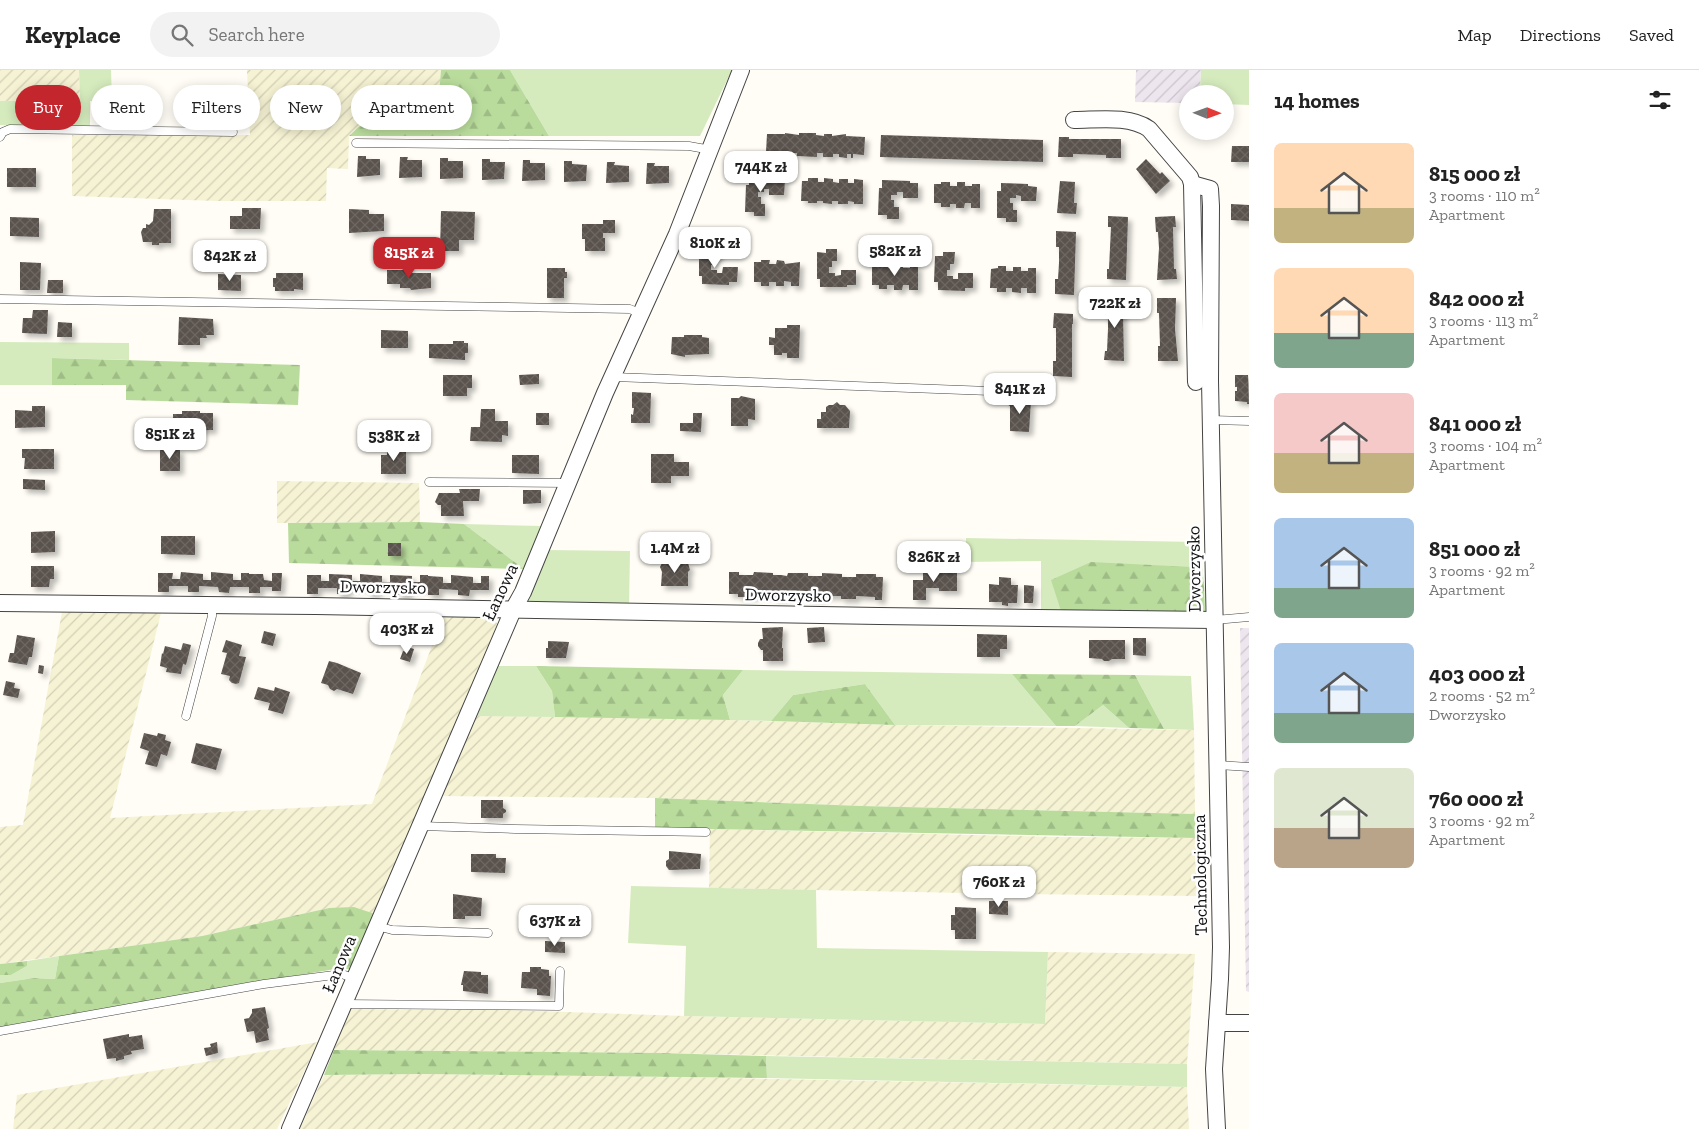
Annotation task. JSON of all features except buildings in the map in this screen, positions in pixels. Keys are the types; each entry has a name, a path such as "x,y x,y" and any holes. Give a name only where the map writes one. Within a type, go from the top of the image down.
{"street":[{"name":"Łanowa","path":"290,1129 513,610 523,592 612,377 677,234 741,70"},
{"name":"Dworzysko","path":"0,603 1216,620 1211,420 1203,381 1192,184 1190,178 1174,158 1149,129 1141,124 1130,121 1074,120"},
{"name":"Technologiczna","path":"1216,620 1221,947 1214,1069 1217,1129"},
{"path":"1217,1023 1249,1023"}],"lane":[{"path":"0,137 3,132 10,129 233,132"},
{"path":"356,143 689,146 711,150"},
{"path":"0,298 630,309 641,314"},
{"path":"612,377 990,391"},
{"path":"1211,420 1249,421"},
{"path":"429,482 568,483"},
{"path":"186,716 212,616 212,605"},
{"path":"1216,620 1249,617"},
{"path":"1218,765 1249,767"},
{"path":"420,826 706,832"},
{"path":"377,926 392,930 488,934"},
{"path":"344,1004 559,1006 560,971"},
{"path":"0,1031 264,984 342,974 355,979"}],"shaded area":[{"path":"0,70 79,70 80,85 15,85 15,101 0,101"},
{"path":"247,70 441,70 440,85 351,85 351,130 355,130 349,136 348,169 327,168 326,201 217,201 72,196 72,135 250,135 250,130 260,130 260,85 248,85"},
{"path":"1136,70 1201,70 1200,85 1179,85 1179,103 1135,102"},
{"path":"277,481 419,483 420,522 277,523"},
{"path":"62,612 161,613 110,818 372,804 444,614 490,615 497,623 493,639 375,914 329,908 202,936 0,964 0,827 23,825"},
{"path":"1240,628 1249,628 1249,992 1246,991"},
{"path":"477,716 665,718 895,725 1194,730 1195,814 862,806 655,798 441,796"},
{"path":"710,829 1196,838 1197,896 709,888"},
{"path":"1048,952 1195,954 1187,1064 660,1053 334,1050 349,1009 508,1010 1045,1024"},
{"path":"318,1042 277,1129 13,1129 17,1095"},
{"path":"422,1074 1187,1087 1189,1129 300,1129 324,1075"}],"green space":[{"path":"79,70 111,70 111,85 91,85 90,129 81,129"},
{"path":"441,70 510,70 549,136 349,136 355,130 472,130 472,85 440,85"},
{"path":"510,70 732,70 700,136 549,136"},
{"path":"1201,70 1249,70 1249,105 1234,104 1234,85 1200,85"},
{"path":"0,101 15,101 15,126 0,125"},
{"path":"0,342 129,343 129,360 52,358 52,385 0,385"},
{"path":"52,358 300,365 298,405 126,400 126,385 52,385"},
{"path":"420,522 464,524 524,569 289,563 288,523"},
{"path":"464,524 542,526 524,569"},
{"path":"966,538 1199,542 1204,582 1192,567 1062,614 1041,615 1041,561 966,562"},
{"path":"546,550 630,551 629,608 534,605 527,600"},
{"path":"1091,562 1192,567 1204,582 1205,611 1192,616 1062,614 1051,580"},
{"path":"497,666 536,666 552,691 555,717 477,716"},
{"path":"536,666 743,670 723,695 730,720 555,717 552,691"},
{"path":"743,670 1012,674 1056,726 895,725 865,684 793,695 771,721 730,720 723,695"},
{"path":"1012,674 1135,675 1164,729 1129,728 1103,705 1075,726 1056,726"},
{"path":"1135,675 1191,676 1194,730 1164,729"},
{"path":"865,684 895,725 771,721 793,695"},
{"path":"1103,705 1129,728 1075,726"},
{"path":"655,798 862,806 1195,814 1196,838 655,828"},
{"path":"631,886 816,890 817,948 1048,952 1045,1024 684,1016 686,946 628,943"},
{"path":"354,907 375,914 352,969 335,969 0,1027 0,983 34,978 55,979 59,956 202,936 329,908"},
{"path":"59,956 55,979 34,978 0,983 0,975 11,975 27,966 27,961"},
{"path":"27,961 27,966 11,975 0,975 0,964"},
{"path":"334,1050 660,1053 766,1056 767,1078 422,1074 324,1075"},
{"path":"766,1056 1187,1064 1187,1087 767,1078"}]}
